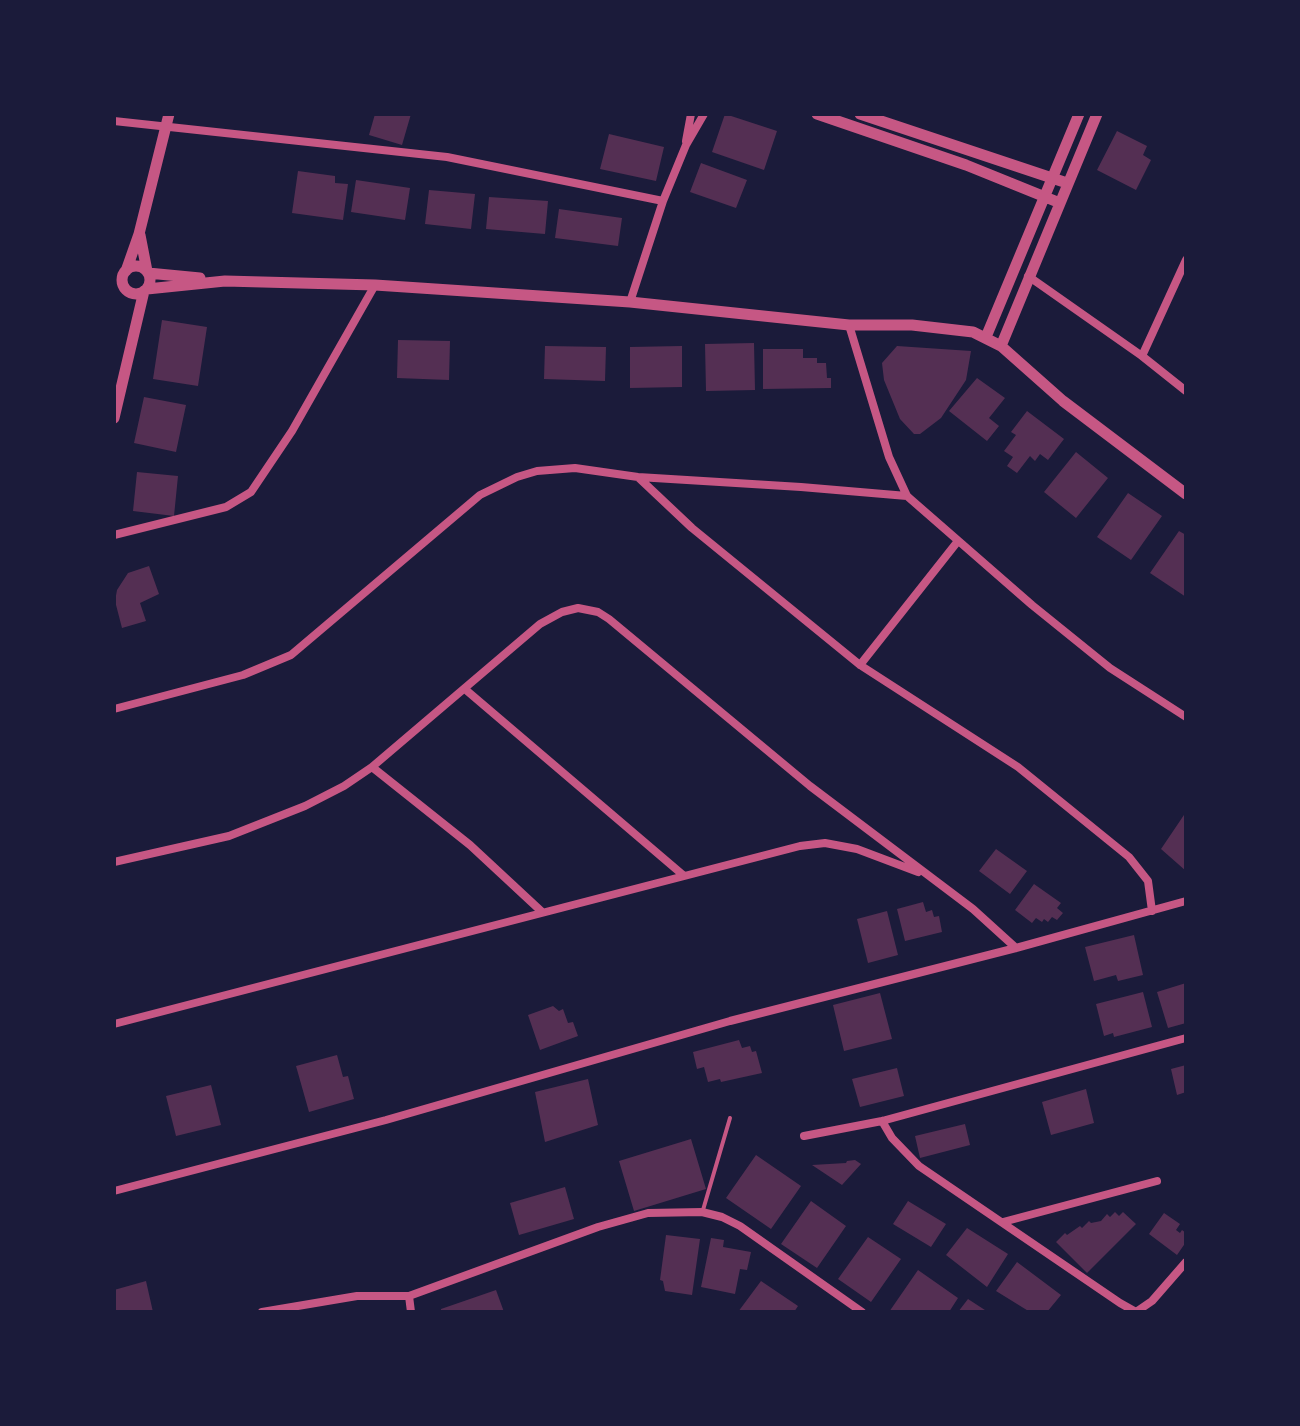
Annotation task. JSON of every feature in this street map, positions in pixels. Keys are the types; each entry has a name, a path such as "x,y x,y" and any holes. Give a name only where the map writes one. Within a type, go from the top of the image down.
{"street":[{"path":"135,323 122,290 122,271 139,234 169,114"},
{"path":"686,145 691,114"},
{"path":"630,302 663,201 686,145 704,114"},
{"path":"817,114 894,132 1067,183"},
{"path":"860,114 894,132 1060,203"},
{"path":"986,337 1079,114"},
{"path":"1001,346 1097,114"},
{"path":"114,121 447,157 663,201"},
{"path":"114,418 135,323 150,278 139,234"},
{"path":"1142,356 1186,260"},
{"path":"122,271 137,267 147,272 225,281 375,285 630,302 849,325 948,328 973,332 1001,346 1063,401 1186,494"},
{"path":"1028,276 1142,356 1186,391"},
{"path":"122,290 133,294 225,281"},
{"path":"114,535 226,507 251,492 292,431 375,285"},
{"path":"849,325 889,457 907,496 1110,668 1186,717"},
{"path":"114,709 243,675 291,655 445,522 480,495 508,481 557,468 638,477 907,496"},
{"path":"638,477 692,528 860,665 1018,767 1129,857 1148,881 1152,911"},
{"path":"860,665 958,541"},
{"path":"114,862 229,836 272,821 344,786 466,690 540,624 562,612 578,608 598,612 745,734 973,909 1016,948"},
{"path":"466,690 683,875"},
{"path":"372,767 470,845 541,911"},
{"path":"114,1024 800,846 825,843 857,849 925,875"},
{"path":"114,1191 386,1120 730,1021 1186,901"},
{"path":"804,1136 882,1121 1186,1038"},
{"path":"882,1121 892,1138 912,1160 1136,1312 1152,1301 1186,1262"},
{"path":"1003,1222 1157,1181"},
{"path":"262,1312 357,1296 409,1296 598,1227 648,1213 702,1212 740,1226 862,1312"},
{"path":"409,1296 411,1312"}],"lane":[{"path":"702,1212 730,1118"}],"building":[{"path":"375,114 411,114 402,145 369,135"},
{"path":"725,114 777,131 764,170 712,152"},
{"path":"1117,131 1147,146 1143,155 1151,160 1136,190 1097,170"},
{"path":"609,134 664,147 656,181 600,169"},
{"path":"701,163 747,180 736,208 690,192"},
{"path":"298,171 335,176 335,183 348,184 343,220 292,213"},
{"path":"356,180 410,188 405,220 351,212"},
{"path":"429,190 475,194 471,229 425,224"},
{"path":"489,197 548,201 545,234 486,229"},
{"path":"559,209 622,218 618,246 555,238"},
{"path":"162,320 207,327 198,386 153,379"},
{"path":"398,340 450,341 449,380 397,378"},
{"path":"754,343 755,390 706,391 705,344"},
{"path":"545,346 606,347 605,381 544,379"},
{"path":"682,346 682,387 630,388 630,347"},
{"path":"897,346 971,351 966,380 941,418 920,434 914,434 900,419 884,380 882,363"},
{"path":"763,349 803,349 803,358 817,358 817,363 826,363 831,388 763,389"},
{"path":"977,378 1005,398 989,418 999,426 987,441 949,411"},
{"path":"144,397 186,405 176,452 134,443"},
{"path":"1027,411 1064,439 1048,460 1040,454 1035,461 1030,456 1017,473 1007,466 1013,457 1004,451 1016,435 1011,432"},
{"path":"1076,452 1108,478 1076,518 1044,492"},
{"path":"137,472 178,476 174,516 133,511"},
{"path":"1128,493 1162,516 1131,560 1097,537"},
{"path":"1179,531 1186,535 1186,597 1150,573"},
{"path":"149,566 159,594 140,603 146,621 122,628 115,601 117,590 128,573"},
{"path":"1186,812 1186,871 1161,849"},
{"path":"996,849 1027,871 1010,894 979,871"},
{"path":"1034,884 1061,903 1057,908 1063,913 1057,920 1052,917 1048,922 1044,919 1042,922 1036,918 1032,923 1015,910"},
{"path":"923,902 926,912 932,910 934,917 939,916 942,932 905,941 897,909"},
{"path":"887,911 898,955 868,963 857,919"},
{"path":"1134,935 1143,975 1118,981 1116,975 1094,981 1085,947"},
{"path":"1186,983 1186,1023 1168,1028 1157,992"},
{"path":"1143,992 1152,1027 1114,1037 1113,1033 1104,1036 1096,1004"},
{"path":"880,993 892,1039 844,1051 833,1005"},
{"path":"553,1006 559,1011 563,1009 568,1023 573,1022 578,1036 540,1050 528,1015"},
{"path":"739,1040 742,1048 750,1046 752,1052 756,1051 762,1073 708,1082 704,1067 697,1069 693,1052"},
{"path":"337,1055 343,1077 348,1076 354,1099 309,1112 296,1066"},
{"path":"1186,1065 1186,1092 1177,1095 1171,1069"},
{"path":"897,1068 904,1096 860,1107 852,1079"},
{"path":"588,1079 598,1125 545,1142 535,1092"},
{"path":"211,1085 221,1125 176,1136 166,1096"},
{"path":"1086,1089 1094,1123 1051,1135 1042,1102"},
{"path":"965,1124 970,1145 920,1158 915,1136"},
{"path":"691,1139 706,1189 634,1211 619,1161"},
{"path":"756,1155 801,1186 771,1229 726,1198"},
{"path":"855,1160 861,1164 842,1185 812,1165 846,1163"},
{"path":"565,1187 574,1219 519,1235 510,1203"},
{"path":"811,1201 846,1226 817,1268 781,1244"},
{"path":"908,1201 946,1224 931,1247 893,1224"},
{"path":"1115,1212 1119,1216 1123,1212 1136,1224 1087,1273 1056,1242 1065,1233 1067,1235 1080,1226 1082,1228 1089,1221 1101,1221 1107,1214 1110,1217"},
{"path":"1164,1213 1180,1224 1176,1230 1186,1233 1186,1242 1177,1255 1149,1234"},
{"path":"967,1228 1008,1254 987,1287 946,1255"},
{"path":"666,1235 700,1239 692,1295 665,1291 660,1280"},
{"path":"868,1237 901,1259 871,1302 838,1279"},
{"path":"711,1238 724,1240 723,1247 751,1252 747,1270 740,1269 735,1294 701,1287"},
{"path":"1017,1262 1061,1295 1047,1312 1030,1312 996,1291"},
{"path":"918,1270 958,1298 949,1312 889,1312"},
{"path":"146,1281 153,1312 114,1312 114,1290"},
{"path":"761,1281 798,1306 794,1312 738,1312"},
{"path":"496,1290 504,1312 441,1312 441,1309"},
{"path":"968,1299 988,1312 958,1312"}]}
